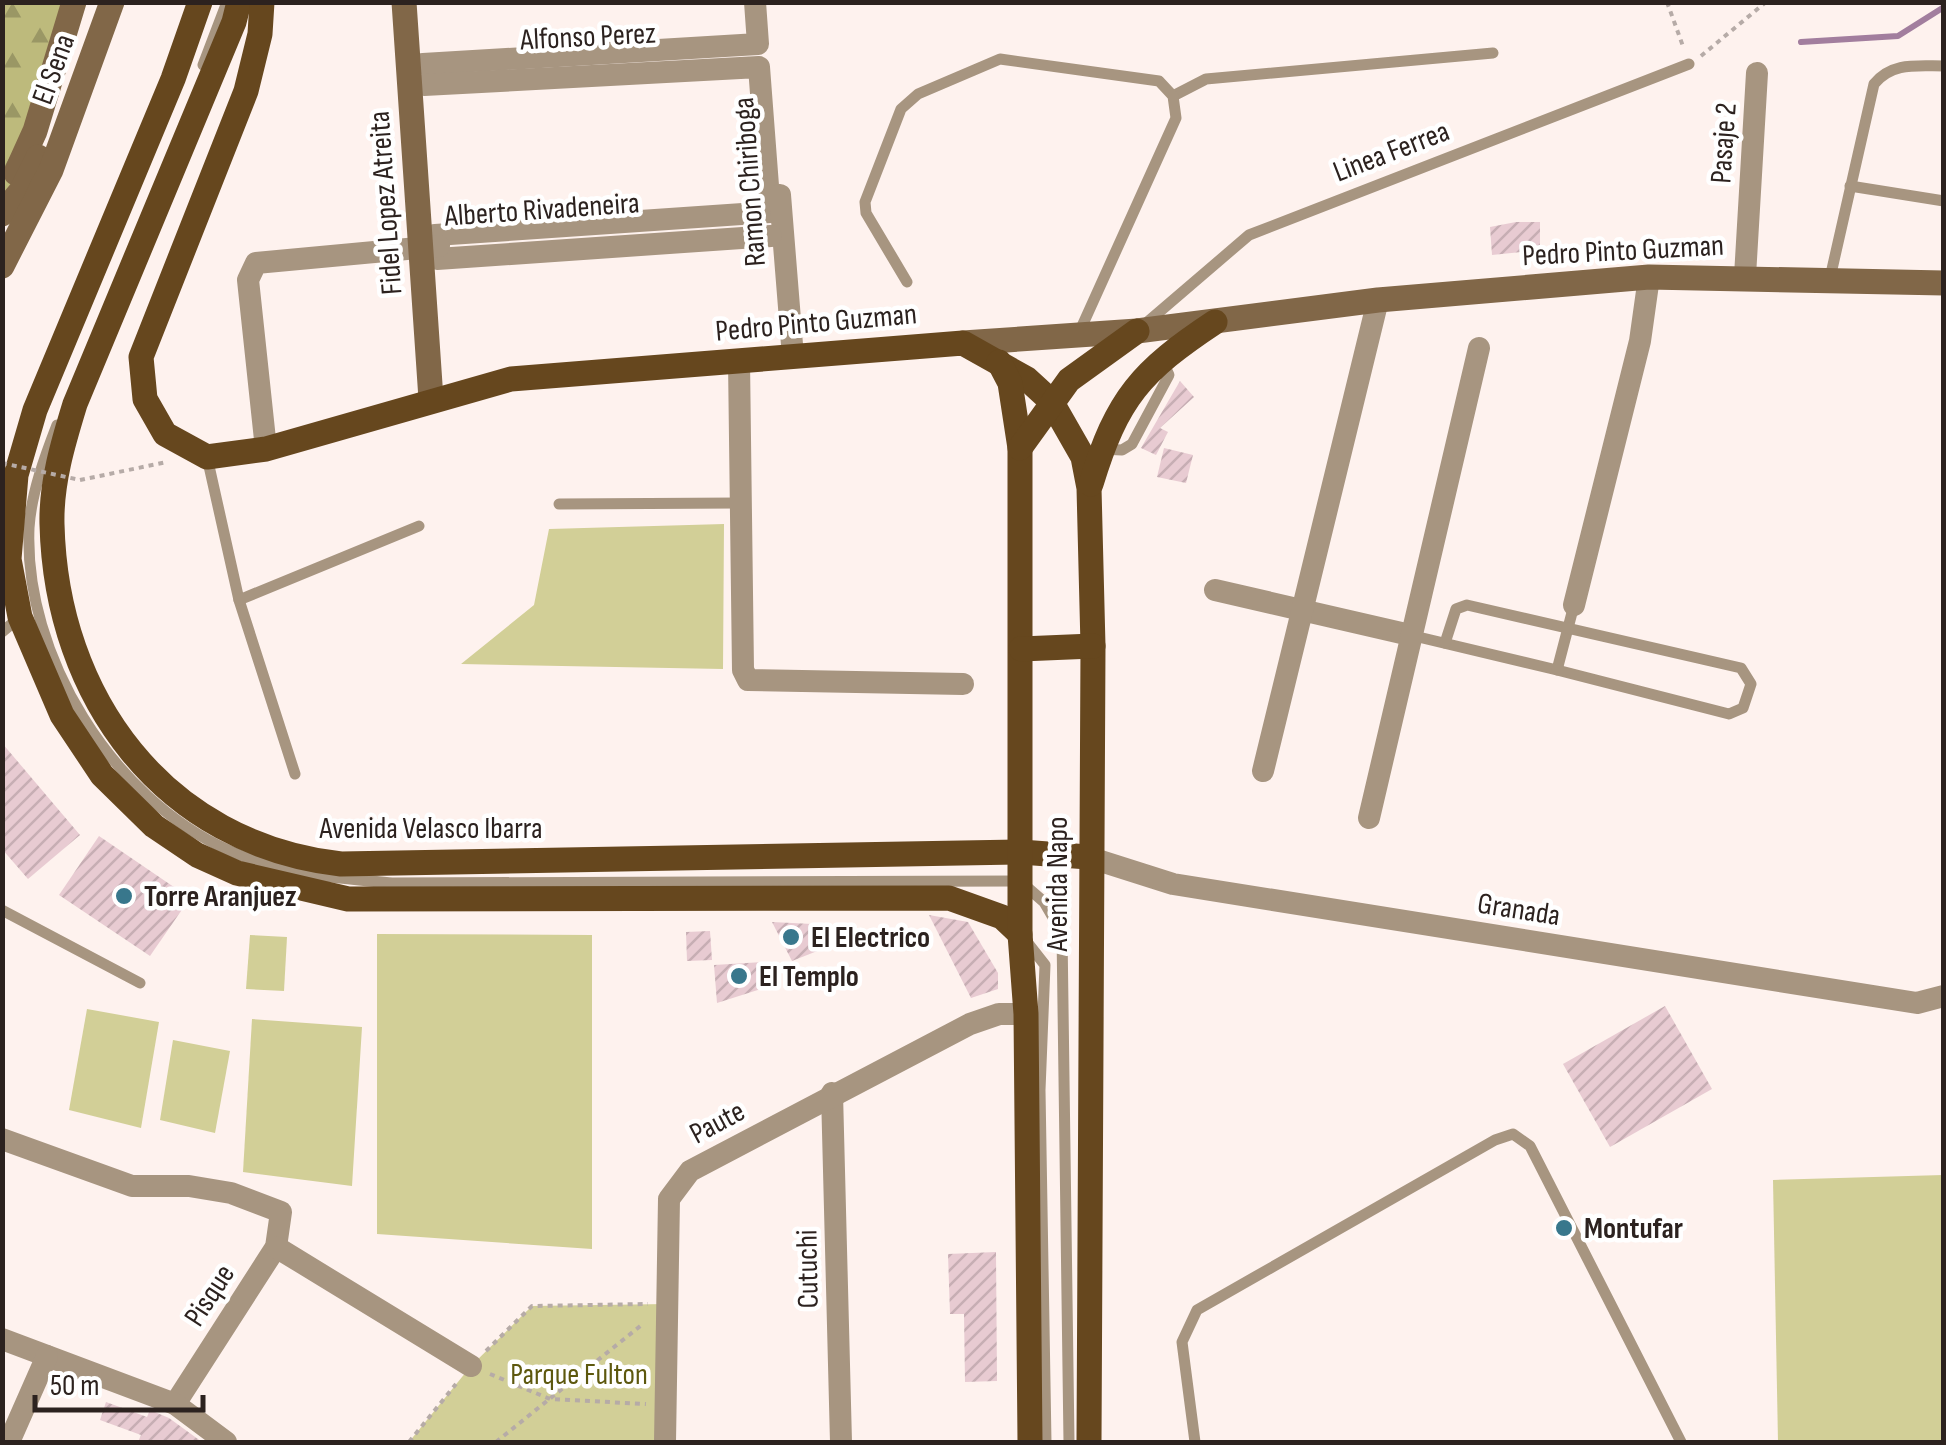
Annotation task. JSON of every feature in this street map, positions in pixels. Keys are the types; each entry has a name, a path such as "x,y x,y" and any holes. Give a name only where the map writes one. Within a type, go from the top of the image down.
{"main road":[{"name":"El Sena","path":"2,204 34,131 74,2"},
{"name":"Avenida Velasco Ibarra","path":"239,2 75,404 58,458 51,522 57,582 75,649 94,697 139,766 215,826 253,845 295,859 341,864 1020,852 1088,857"},
{"path":"207,457 166,434 145,399 141,357 246,91 260,34 262,2"},
{"name":"Fidel Lopez Atreita","path":"404,2 418,75 431,247 431,399"},
{"path":"196,4 174,79 35,410 6,528 11,624 62,715 102,775 154,826 197,855 237,873 348,898 950,898 1002,917 1020,934"},
{"name":"El Sena","path":"2,266 51,170 110,8"},
{"path":"2,214 21,191 110,8"},
{"name":"Pedro Pinto Guzman","path":"207,457 266,449 511,379 1137,331 1378,300 1649,277 1830,278 1942,285"},
{"path":"1089,488 1101,449 1132,390 1161,358 1215,322"},
{"path":"1020,448 1051,401 1090,361 1137,331"},
{"name":"Avenida Napo","path":"963,342 999,362 1051,401 1076,442 1089,488 1093,646 1088,857 1088,1442"},
{"name":"Avenida Napo","path":"999,362 1010,384 1020,448 1020,934 1026,1014 1030,1442"},
{"path":"1021,649 1093,646"}],"street":[{"path":"418,75 758,44 755,2"},
{"name":"Ramon Chiriboga","path":"765,2 777,229 793,356"},
{"name":"Alfonso Perez","path":"418,75 769,56"},
{"path":"418,75 759,67 770,212 431,247"},
{"name":"Pasaje 2","path":"1744,276 1757,73"},
{"name":"Alberto Rivadeneira","path":"266,449 250,271 267,260 431,247 777,229"},
{"path":"1574,604 1640,342 1649,277"},
{"path":"1263,771 1378,300"},
{"path":"1369,818 1480,348"},
{"path":"739,361 743,670 748,680 963,684"},
{"path":"1215,590 1410,635"},
{"name":"Granada","path":"1088,857 1173,884 1917,1002 1944,996"},
{"name":"Paute","path":"665,1442 669,1199 676,1184 690,1171 970,1024 998,1014 1026,1014"},
{"name":"Cutuchi","path":"832,1094 841,1442"},
{"name":"Pisque","path":"2,1139 132,1186 189,1186 231,1193 281,1212 276,1246 175,1404"},
{"path":"276,1246 471,1366"},
{"path":"2,1339 175,1404 226,1442"},
{"path":"8,1442 47,1356"}],"lane":[{"path":"226,2 154,196 46,454 29,526 33,579 64,684 96,738 134,786 183,826 229,851 300,874 392,883 1020,880 1044,902 1062,933 1069,1442"},
{"path":"1174,96 1206,79 1492,53"},
{"path":"907,282 866,213 865,202 902,109 918,94 1000,59 1158,81 1174,96 1176,118 1078,335"},
{"name":"Linea Ferrea","path":"1137,331 1249,235 1690,64"},
{"path":"1830,278 1874,84 1883,73 1898,66 1944,66"},
{"path":"1850,186 1944,201"},
{"path":"207,457 239,600 295,774"},
{"path":"558,504 739,503"},
{"path":"239,600 419,526"},
{"path":"1557,670 1574,604"},
{"path":"1410,635 1445,644 1557,670 1729,714 1743,708 1752,684 1741,668 1460,605 1445,644"},
{"path":"2,910 140,984"},
{"path":"1020,934 1045,965 1040,1090 1046,1442"},
{"path":"1195,1442 1182,1342 1197,1310 1495,1140 1513,1134 1530,1146 1681,1442"}],"path":[{"path":"1666,2 1690,64 1766,2"},
{"path":"2,463 80,480 124,468 207,457"},
{"path":"408,1442 471,1366 532,1306 667,1304"},
{"path":"496,1442 667,1304"},
{"path":"471,1366 550,1399 665,1405"},
{"path":"506,1442 512,1430"}],"green space":[{"path":"3,3 68,3 3,216"},
{"path":"724,524 723,669 461,664 534,605 549,529"},
{"path":"377,934 592,935 592,1249 377,1234"},
{"path":"250,935 287,937 284,991 246,989"},
{"path":"87,1009 159,1022 141,1128 69,1110"},
{"path":"252,1019 362,1027 352,1186 243,1172"},
{"path":"173,1040 230,1051 215,1133 160,1120"},
{"path":"1943,1175 1943,1442 1778,1442 1773,1180"},
{"name":"Parque Fulton","path":"667,1304 665,1442 409,1442 471,1366 532,1306"}],"building":[{"path":"1540,222 1540,250 1492,255 1490,227"},
{"path":"1180,381 1194,397 1160,428 1168,432 1156,455 1141,448"},
{"path":"1164,448 1193,455 1186,483 1157,477"},
{"path":"2,743 80,835 28,879 2,849"},
{"name":"Torre Aranjuez","path":"99,836 190,898 150,956 59,895"},
{"path":"929,915 968,922 998,973 998,989 971,998"},
{"path":"772,922 832,925 840,942 792,961"},
{"path":"710,931 712,960 687,961 686,932"},
{"name":"El Templo","path":"763,962 764,988 717,1003 714,965"},
{"path":"1665,1006 1712,1089 1610,1147 1563,1064"},
{"path":"996,1252 997,1381 965,1382 964,1314 950,1314 948,1254"},
{"path":"106,1402 147,1417 150,1410 169,1418 202,1442 138,1442 141,1435 100,1420"}],"waterway":[{"path":"1801,42 1898,36 1944,7"}],"place":[{"name":"Torre Aranjuez","path":"124,896"},
{"name":"El Electrico","path":"791,937"},
{"name":"El Templo","path":"739,976"},
{"name":"Montufar","path":"1564,1228"}]}
